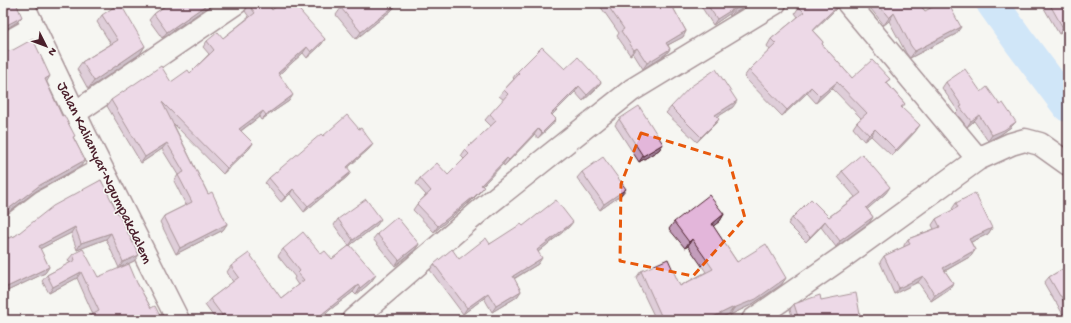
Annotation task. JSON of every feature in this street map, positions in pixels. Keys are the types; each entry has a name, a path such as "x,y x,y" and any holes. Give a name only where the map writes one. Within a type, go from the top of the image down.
{"street":[{"name":"Jalan Kalianyar-Ngumpakdalem","path":"22,3 102,169 178,320"},
{"path":"75,114 236,3"},
{"path":"353,320 482,209 632,90 775,3"},
{"path":"848,3 978,159"},
{"path":"3,45 33,28"},
{"path":"753,320 978,159 1011,144 1025,140 1040,144 1068,164"},
{"path":"3,232 42,202 102,169"}],"highlighted area":[{"path":"641,133 729,160 745,218 693,276 620,261 621,184"}],"building":[{"path":"3,3 16,3 22,17 3,27"},
{"path":"120,3 145,46 94,81 82,62 118,40 102,15"},
{"path":"169,3 209,3 167,32 154,14"},
{"path":"251,3 267,3 272,10 280,3 293,3 325,39 311,52 307,47 278,73 293,95 266,115 263,111 239,129 253,143 227,168 162,102 208,194 212,192 227,224 180,248 164,216 192,202 178,175 184,172 167,143 145,157 111,100 161,66 171,82 188,70 190,73 214,50 207,41 218,32 223,38 255,13 249,5"},
{"path":"347,3 397,4 361,32 341,8"},
{"path":"606,3 672,3 671,4 686,31 666,43 670,49 647,63 637,48 634,50 621,31 624,29"},
{"path":"706,3 745,3 717,19"},
{"path":"803,3 841,3 812,30 823,42 822,44 852,78 872,60 890,79 886,82 905,104 901,107 920,125 896,150 875,129 869,135 857,122 867,113 837,82 820,96 811,87 787,110 749,70 776,44 771,39 804,12 799,7"},
{"path":"877,3 918,3 925,11 940,3 948,3 961,27 915,51 894,13 889,18"},
{"path":"1049,3 1068,3 1068,25 1063,28"},
{"path":"33,39 50,76 45,79 62,116 64,115 75,136 73,137 85,160 40,185 3,213 3,80 6,79 3,74 3,51 13,50"},
{"path":"542,47 565,69 578,57 601,82 587,95 579,86 551,114 556,119 542,133 538,129 509,160 507,158 481,185 484,187 472,199 438,226 417,204 431,191 420,178 437,163 448,175 469,154 465,150 496,121 490,114 508,94 504,90 519,74 517,72"},
{"path":"716,69 737,101 715,115 719,119 701,137 671,107 690,87"},
{"path":"965,69 981,92 987,87 1000,105 1003,103 1016,122 1004,130 992,135 979,115 971,121 960,107 962,106 946,82"},
{"path":"639,106 663,144 643,156 619,119"},
{"path":"347,115 359,129 361,128 373,144 347,167 351,172 308,206 293,189 285,197 269,178 321,134 323,136"},
{"path":"862,154 890,187 866,208 873,217 840,241 825,221 810,237 792,218 811,199 829,217 861,193 842,171"},
{"path":"603,157 626,189 604,204 582,172"},
{"path":"101,180 139,255 123,262 111,233 81,243 75,227 39,246 49,267 7,287 3,278 3,237 9,238 15,236 53,206"},
{"path":"975,193 992,228 969,239 975,250 943,268 953,283 935,295 923,276 899,288 884,256 910,244 908,239 940,227 936,219 958,207 956,203"},
{"path":"709,195 724,214 712,224 737,262 766,244 786,278 756,299 734,307 707,320 663,320 641,271 668,259 680,286 713,269 692,239 689,242 674,222"},
{"path":"366,199 381,219 353,240 338,219"},
{"path":"556,200 573,222 537,250 542,258 513,276 521,291 496,306 488,293 467,308 434,264 452,249 459,259 486,238 490,244 521,224 523,226"},
{"path":"397,217 419,244 399,260 377,234"},
{"path":"303,232 321,254 325,251 332,259 350,245 376,275 360,288 358,285 317,318 319,320 228,320 224,314 222,315 210,299 239,277 231,266 249,253 281,298 304,280 298,273 300,271 283,249"},
{"path":"83,249 98,277 129,264 137,283 151,308 155,306 162,320 82,320 99,311 81,272 53,287 47,275 75,260 73,254"},
{"path":"1068,266 1068,310 1049,277"},
{"path":"856,293 861,320 799,320 794,304 820,295 821,300"},
{"path":"430,314 435,320 422,320"}],"waterway":[{"path":"992,3 1068,106"}]}
